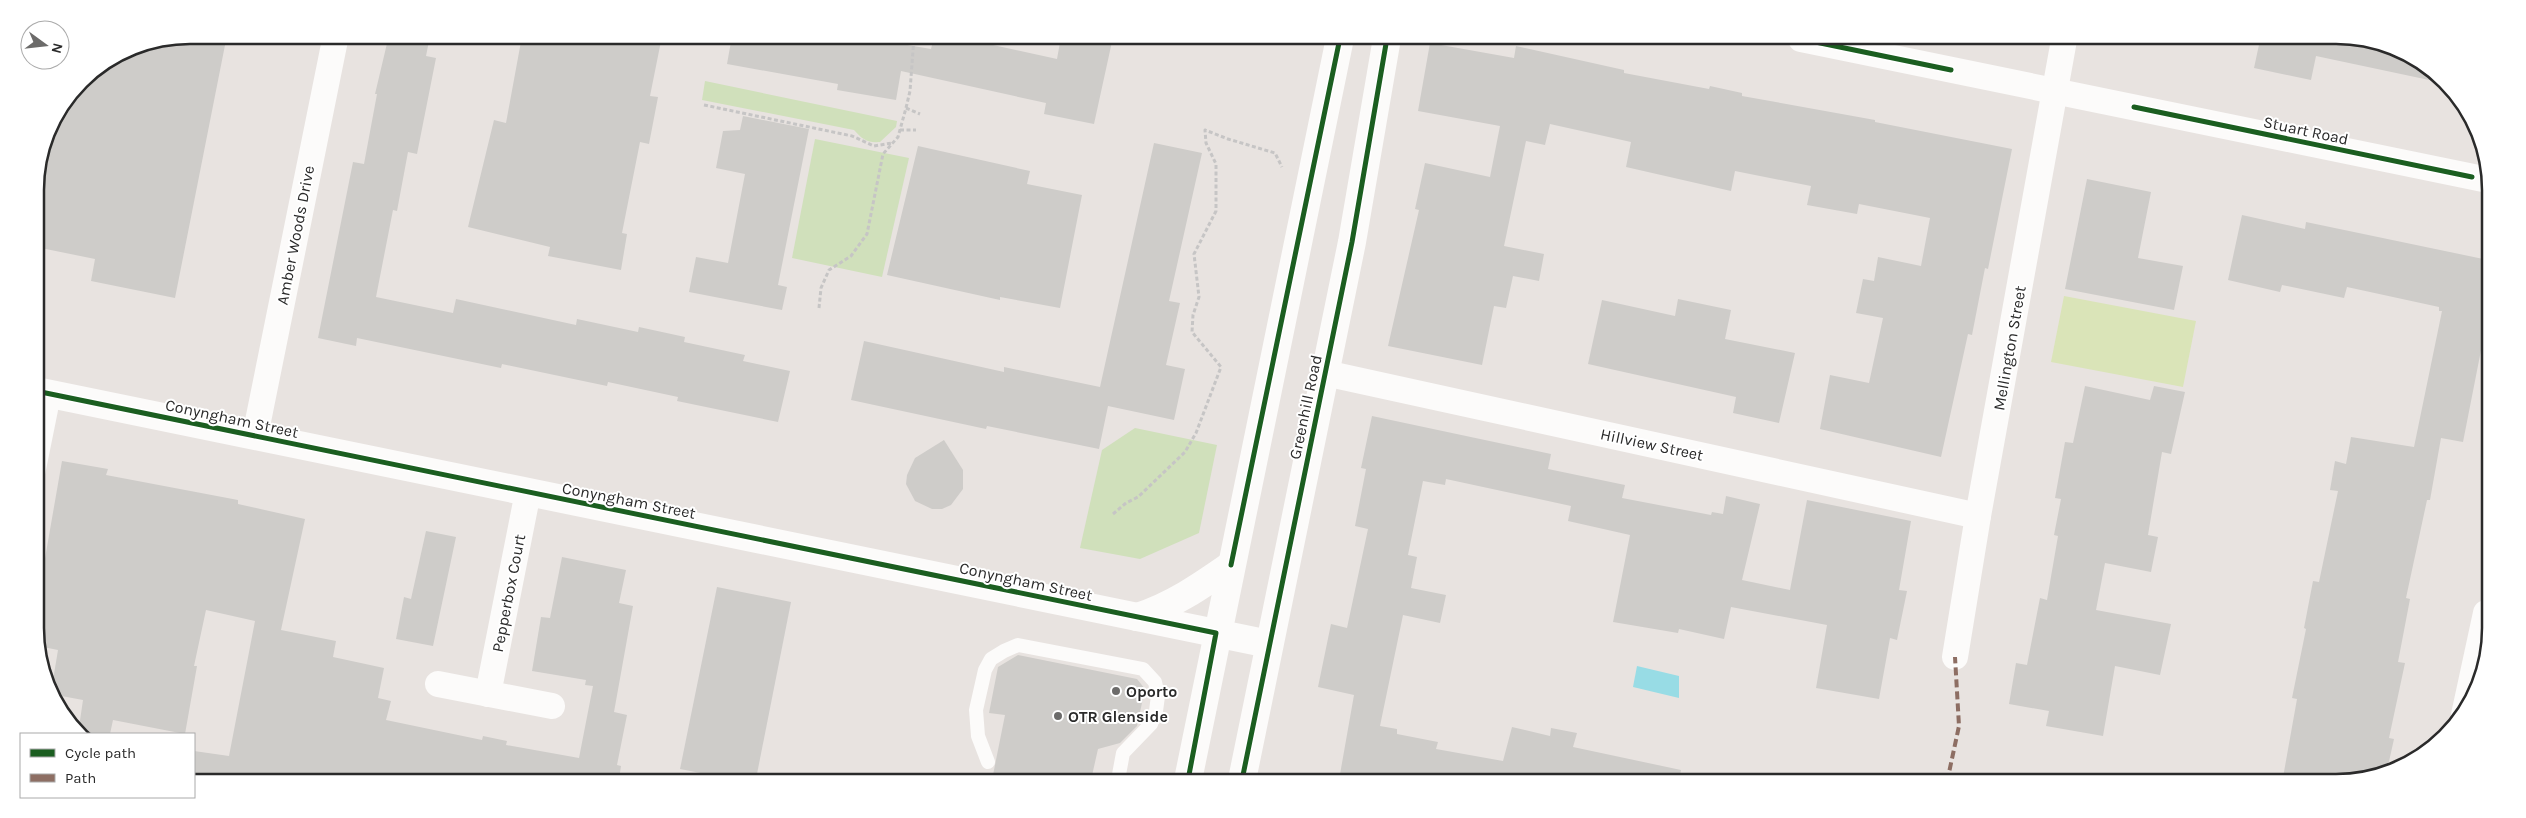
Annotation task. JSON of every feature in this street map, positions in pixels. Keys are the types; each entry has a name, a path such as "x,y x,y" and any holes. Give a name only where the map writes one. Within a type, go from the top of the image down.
{"main road":[{"path":"1189,774 1216,633 1339,44"},
{"name":"Greenhill Road","path":"1243,774 1352,242 1389,44"},
{"name":"Conyngham Street","path":"45,393 1269,644"},
{"path":"1137,617 1158,610 1184,596 1231,565"}],"street":[{"name":"Amber Woods Drive","path":"255,436 334,44"},
{"name":"Stuart Road","path":"1826,44 2481,179"},
{"name":"Mellington Street","path":"1955,657 1978,516 2063,44"},
{"name":"Hillview Street","path":"1325,373 1978,516"},
{"name":"Pepperbox Court","path":"488,694 528,492"},
{"path":"2471,683 2482,633"},
{"path":"438,684 552,706"}],"lane":[{"path":"988,762 978,736 976,710 985,670 991,659 1018,645 1143,669 1155,682 1158,696 1156,712 1151,724 1123,753 1119,774"}],"path":[{"path":"819,308 821,288 829,270 851,256 866,234 883,154 898,137 906,108 910,91 913,44"},
{"path":"704,105 852,136 874,146 893,143"},
{"path":"906,108 920,114"},
{"path":"900,130 916,130"},
{"path":"1113,514 1126,503 1138,497 1185,452 1196,433 1221,367 1192,332 1193,315 1199,297 1194,254 1216,211 1216,164 1206,143 1205,130 1275,153 1283,169"}],"green space":[{"path":"705,81 897,121 896,127 880,142 868,141 854,130 702,100"},
{"path":"815,139 909,158 882,277 792,258"},
{"path":"2064,296 2196,321 2183,387 2051,362"},
{"path":"1135,428 1217,445 1199,533 1140,559 1080,548 1102,450"}],"water":[{"path":"1637,666 1679,676 1679,698 1633,687"}],"building":[{"path":"225,44 175,298 91,281 95,259 44,249 44,180 47,161 55,134 68,109 94,80 117,63 134,55 171,45"},
{"path":"387,44 428,44 426,56 436,58 417,154 408,152 397,211 393,210 376,297 453,313 456,299 576,325 577,319 638,332 639,327 685,337 684,342 745,355 743,361 790,371 778,422 677,401 678,397 608,382 607,386 502,364 501,368 357,338 356,346 318,338 353,162 364,164 377,94 375,94"},
{"path":"521,44 660,44 650,96 658,97 649,144 640,142 622,233 627,234 621,270 548,256 550,247 468,227 494,120 506,123"},
{"path":"731,44 901,44 931,49 932,44 989,44 1057,59 1060,44 1111,44 1094,124 1044,114 1046,103 901,71 896,100 837,90 838,84 727,64"},
{"path":"1430,44 1514,58 1516,46 1624,70 1624,73 1709,89 1710,86 1742,93 1742,96 1875,120 1875,122 2012,149 1988,269 1985,268 1972,335 1968,334 1941,457 1820,429 1830,375 1869,383 1883,318 1856,313 1863,279 1874,281 1878,257 1921,266 1930,218 1859,204 1857,214 1807,205 1811,186 1735,171 1731,191 1626,167 1631,142 1550,124 1545,145 1526,141 1504,246 1544,254 1539,281 1513,276 1506,308 1494,306 1482,365 1388,346 1419,210 1415,209 1425,163 1490,177 1500,126 1418,111"},
{"path":"2259,44 2355,45 2392,55 2409,63 2432,81 2316,56 2311,80 2254,68"},
{"path":"743,116 809,129 778,285 787,287 782,310 689,292 696,257 728,263 745,174 716,168 723,131 740,130"},
{"path":"1154,143 1202,153 1169,301 1180,303 1166,365 1185,369 1174,420 1108,406 1099,449 987,426 986,429 851,400 864,341 1004,372 1004,367 1100,387"},
{"path":"918,146 1030,171 1027,184 1082,195 1060,308 1000,297 1000,300 887,275"},
{"path":"2087,179 2151,192 2138,258 2183,266 2174,310 2065,289"},
{"path":"2242,215 2305,229 2306,222 2482,259 2482,345 2463,442 2441,438 2430,500 2427,500 2406,598 2410,599 2398,662 2405,663 2389,738 2394,739 2388,764 2383,766 2346,774 2284,774 2297,699 2292,698 2306,629 2304,628 2313,581 2319,582 2338,491 2330,490 2335,461 2346,464 2351,437 2414,447 2442,311 2439,311 2439,307 2347,287 2344,298 2282,285 2280,292 2228,280"},
{"path":"1678,299 1731,310 1725,339 1795,353 1779,423 1733,413 1736,397 1588,364 1602,300 1675,316"},
{"path":"2085,386 2150,400 2154,386 2185,392 2171,454 2162,452 2148,535 2158,537 2151,572 2105,563 2096,610 2171,624 2160,675 2115,666 2103,736 2046,726 2049,711 2009,704 2016,663 2027,665 2040,598 2047,600 2058,536 2054,535 2061,499 2055,498 2065,442 2073,443"},
{"path":"1372,416 1551,454 1548,469 1625,485 1622,498 1711,515 1712,512 1723,514 1726,496 1760,504 1742,580 1790,590 1807,500 1911,521 1899,590 1907,591 1897,640 1890,638 1879,699 1816,688 1827,625 1731,607 1724,639 1679,629 1678,633 1613,622 1630,535 1568,521 1571,506 1446,479 1445,485 1423,481 1408,555 1417,557 1411,588 1446,595 1440,623 1403,615 1380,726 1397,729 1397,734 1438,742 1436,749 1503,761 1512,727 1550,736 1551,728 1577,733 1573,747 1681,770 1680,774 1340,774 1354,695 1318,687 1331,624 1347,628 1368,529 1355,526 1366,469 1361,468"},
{"path":"944,440 963,470 963,489 951,505 942,509 932,509 915,501 906,484 907,475 915,458"},
{"path":"62,461 108,469 106,475 238,500 238,504 305,519 281,630 336,641 333,657 384,668 378,698 391,701 386,720 482,740 483,736 507,741 506,745 579,758 593,686 585,685 586,680 532,671 541,617 550,618 562,557 626,570 619,603 633,606 614,712 627,715 617,765 621,766 620,774 195,774 195,751 229,756 255,621 206,610 194,666 197,666 185,733 113,720 110,733 89,733 80,723 83,700 61,696 53,678 58,650 45,647 44,564"},
{"path":"426,531 456,537 433,646 396,639 404,597 411,599"},
{"path":"717,587 791,602 757,774 706,774 680,769"},
{"path":"1018,655 1137,679 1145,689 1137,726 1120,743 1098,749 1092,774 993,774 1005,715 989,713 998,667"}],"marked path":[{"path":"1949,774 1959,726 1955,657"}],"cycle path":[{"path":"1231,565 1339,44"},
{"path":"1243,774 1352,242 1386,44"},
{"path":"1825,44 1951,70"},
{"path":"2134,107 2472,177"},
{"path":"44,393 1216,633 1189,774"}],"place":[{"name":"Oporto","path":"1116,691"},
{"name":"OTR Glenside","path":"1058,716"}]}
